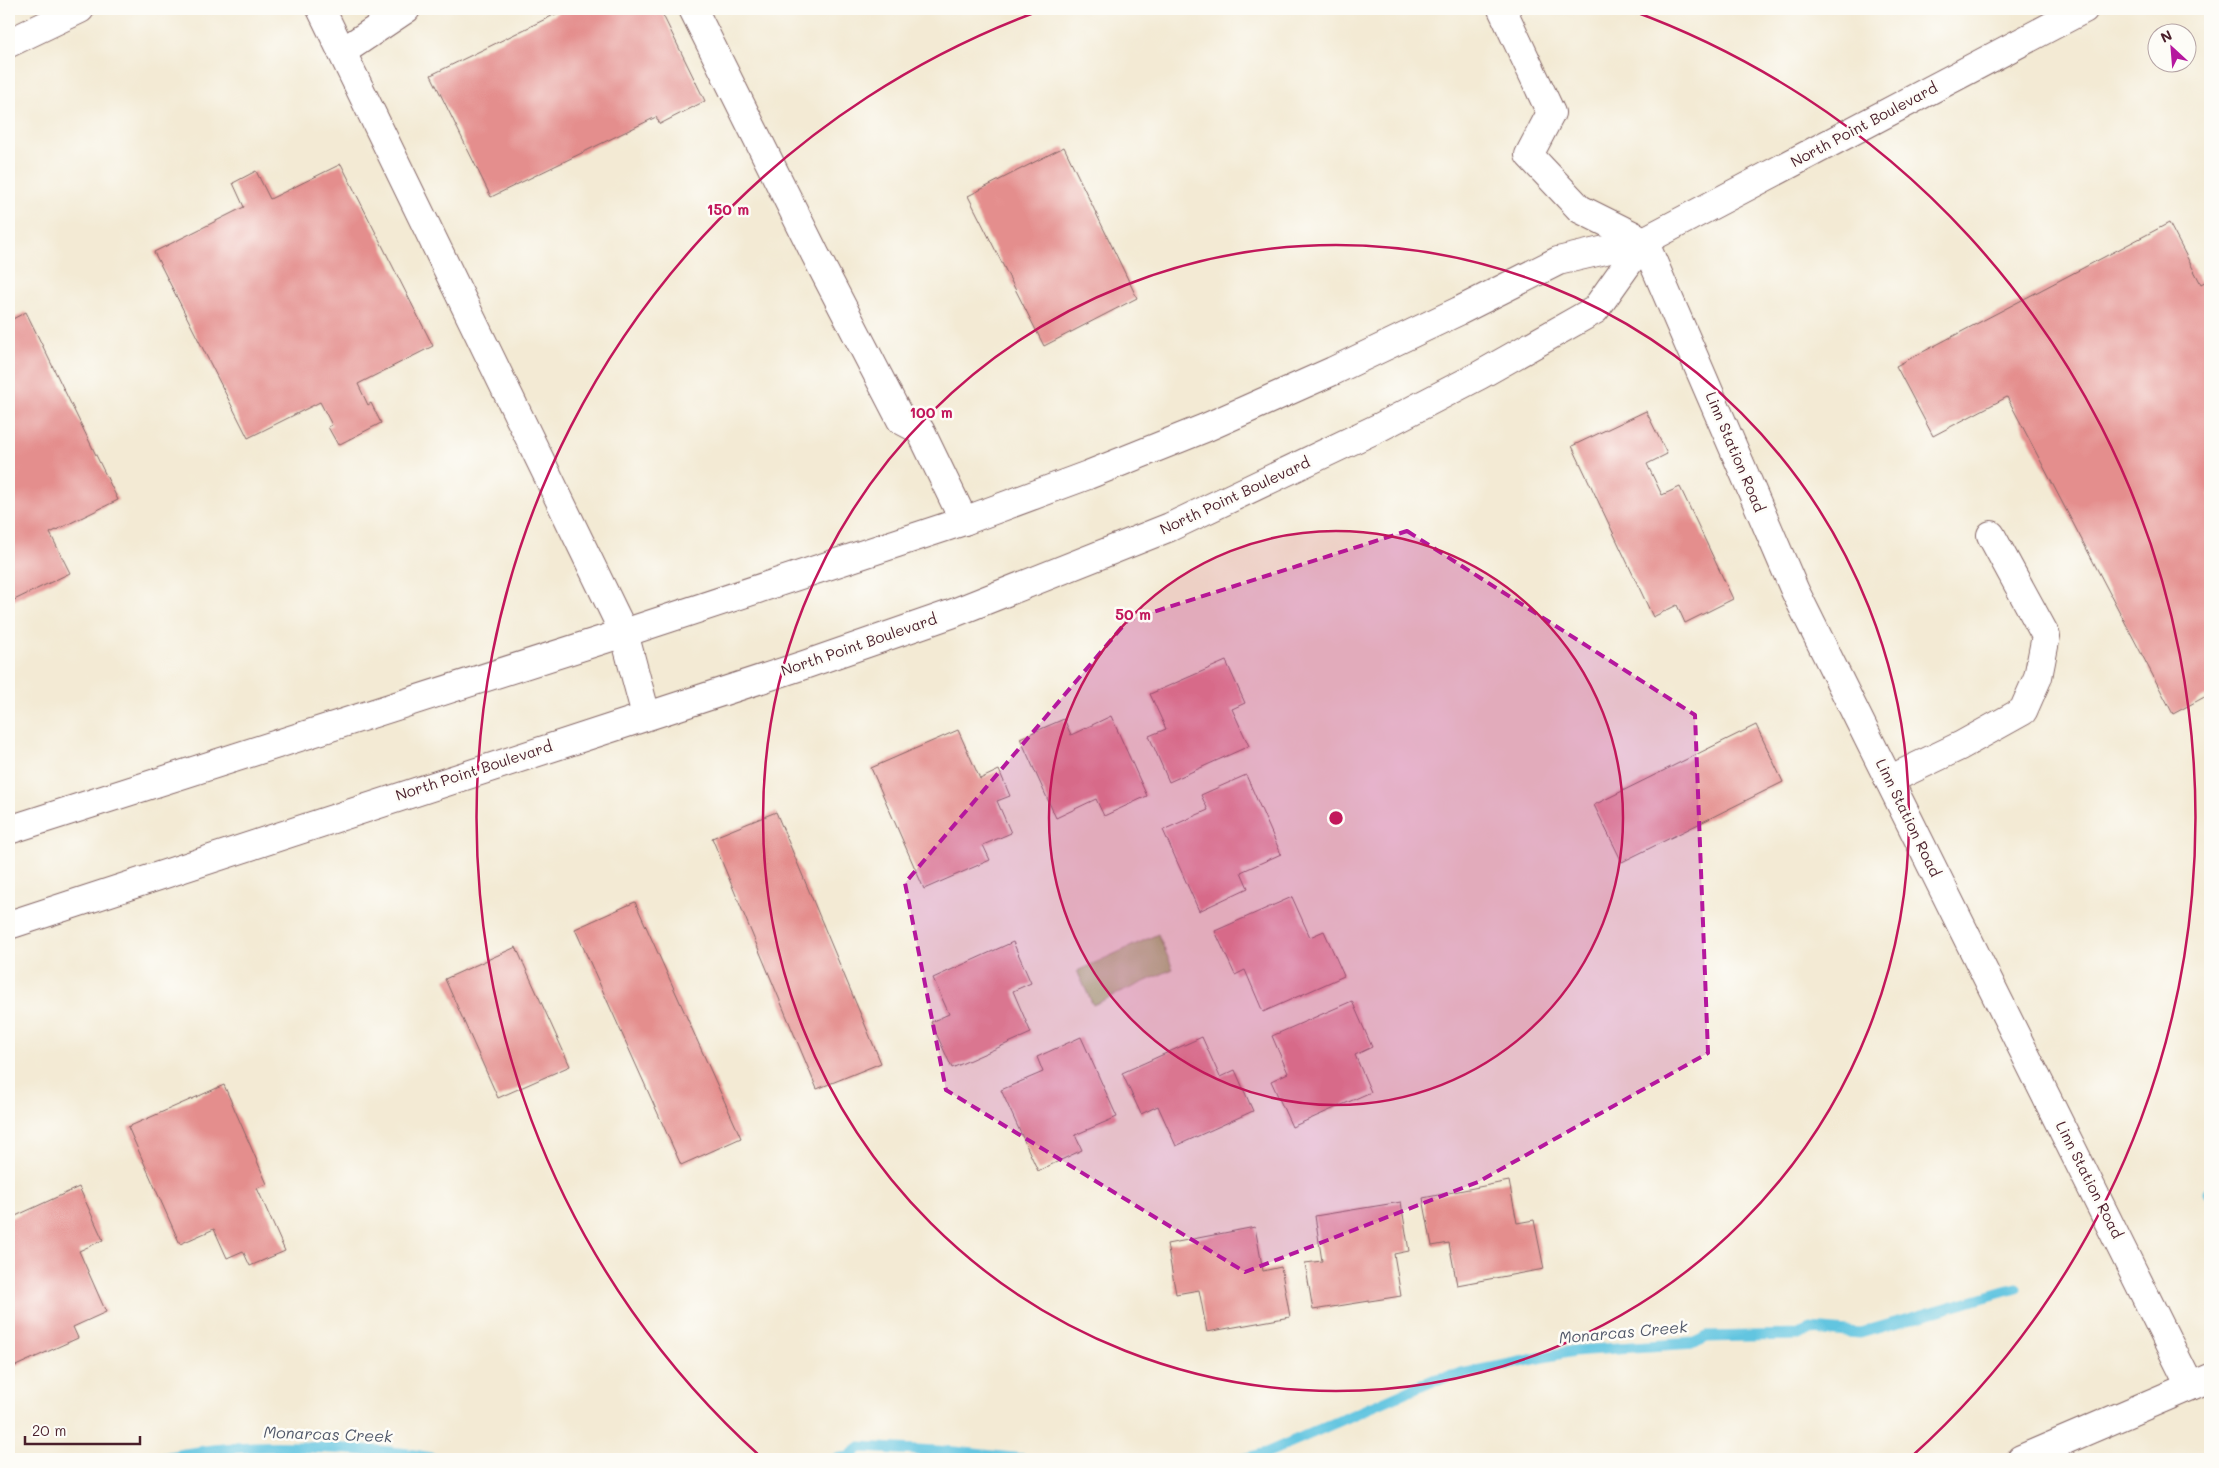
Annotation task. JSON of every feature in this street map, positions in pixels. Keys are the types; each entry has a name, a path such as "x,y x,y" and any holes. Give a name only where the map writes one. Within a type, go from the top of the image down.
{"main road":[{"path":"9,42 80,9"},
{"path":"321,9 624,634 646,715"},
{"path":"342,52 406,9"},
{"path":"693,9 815,254 901,420 920,430 964,521"},
{"path":"1502,9 1552,113 1529,155 1580,209 1644,241"},
{"name":"North Point Boulevard","path":"9,830 624,634 964,521 1088,475 1205,428 1459,311 1558,261 1644,241 2084,9"},
{"name":"North Point Boulevard","path":"9,925 646,715 804,665 951,614 1170,527 1278,476 1480,375 1596,310 1644,241"},
{"name":"Linn Station Road","path":"1644,241 1795,591 1889,780 2200,1382"},
{"path":"1889,780 1960,746 2023,711 2038,677 2046,636 1991,534"},
{"path":"2021,1459 2200,1382"}],"highlighted area":[{"path":"1407,531 1695,715 1708,1053 1478,1182 1245,1272 946,1090 905,883 1128,620"}],"green space":[{"path":"1158,934 1173,969 1093,1005 1077,971"}],"building":[{"path":"566,9 660,9 705,101 660,124 656,117 491,197 431,75"},
{"path":"1064,147 1137,298 1044,346 968,196"},
{"path":"341,164 433,346 358,384 368,405 371,403 381,423 338,445 328,427 332,425 320,402 248,438 154,252 244,207 233,183 256,171 270,199"},
{"path":"2169,223 2201,284 2210,279 2210,694 2173,714 2007,397 1933,436 1896,366"},
{"path":"26,312 118,500 50,533 70,573 10,602 9,321"},
{"path":"1646,411 1667,454 1647,464 1662,495 1680,487 1733,599 1685,623 1677,605 1653,617 1572,446"},
{"path":"1226,661 1245,703 1232,709 1249,746 1169,782 1149,736 1166,729 1150,694"},
{"path":"1111,716 1147,796 1104,816 1096,799 1056,818 1020,738 1064,719 1071,735"},
{"path":"1756,725 1783,782 1622,862 1594,805"},
{"path":"958,730 980,779 999,770 1010,796 997,801 1011,833 983,845 990,860 924,889 871,768"},
{"path":"1246,775 1281,854 1241,872 1248,888 1199,911 1163,830 1208,810 1201,795"},
{"path":"776,812 881,1063 817,1089 712,838"},
{"path":"1292,897 1310,937 1324,931 1344,976 1263,1012 1245,970 1235,975 1215,931"},
{"path":"635,902 741,1138 681,1165 575,929"},
{"path":"1013,942 1031,983 1013,991 1031,1033 952,1068 931,1022 949,1014 933,978"},
{"path":"516,947 570,1066 498,1098 445,979"},
{"path":"1352,1001 1372,1047 1355,1055 1371,1092 1292,1127 1271,1081 1288,1073 1272,1036"},
{"path":"1081,1037 1117,1117 1075,1135 1082,1150 1038,1171 1001,1090 1043,1072 1037,1057"},
{"path":"1202,1037 1220,1077 1235,1070 1253,1111 1176,1146 1158,1106 1141,1114 1122,1073"},
{"path":"224,1085 267,1184 257,1188 285,1251 250,1266 243,1251 227,1258 214,1229 180,1244 128,1127"},
{"path":"1509,1181 1517,1223 1534,1220 1544,1269 1457,1285 1449,1243 1432,1246 1423,1198"},
{"path":"79,1187 103,1240 79,1251 106,1312 73,1327 78,1338 9,1369 9,1219"},
{"path":"1401,1202 1409,1251 1394,1254 1401,1296 1313,1310 1305,1263 1322,1261 1315,1216"},
{"path":"1255,1227 1263,1271 1281,1267 1290,1317 1207,1332 1199,1290 1176,1294 1167,1244"}],"waterway":[{"name":"Monarcas Creek","path":"1243,1459 1266,1453 1433,1380 1573,1351 1694,1343 1707,1337 1799,1335 1811,1329 1860,1333 2016,1288"},
{"name":"Monarcas Creek","path":"159,1459 229,1448 277,1446 381,1451 435,1459"},
{"name":"Monarcas Creek","path":"836,1459 849,1457 860,1447 955,1452 1022,1459"}]}
